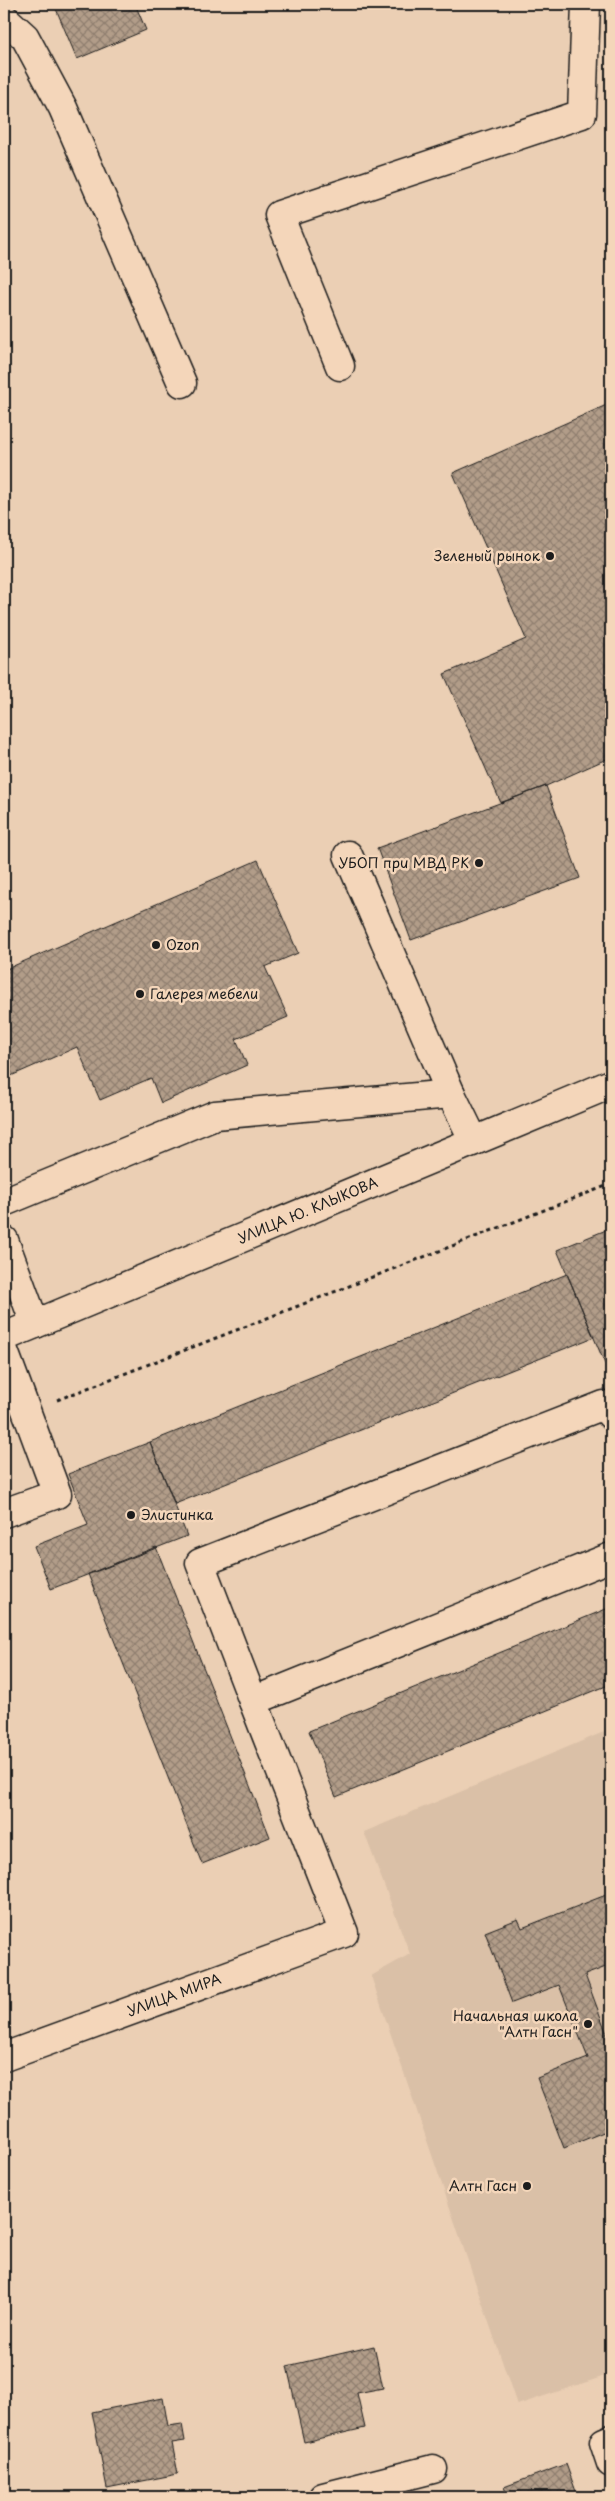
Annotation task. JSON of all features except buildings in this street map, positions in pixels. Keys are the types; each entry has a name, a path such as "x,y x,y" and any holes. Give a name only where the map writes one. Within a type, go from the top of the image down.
{"main road":[{"path":"340,366 279,215 582,114 586,4"},
{"path":"4,18 24,37 63,108 182,383"},
{"path":"348,855 451,1094 474,1141"},
{"name":"УЛИЦА Ю. КЛЫКОВА","path":"4,1337 611,1084"},
{"path":"4,1202 215,1115 451,1094"},
{"path":"4,1240 35,1324"},
{"path":"4,1351 56,1494 4,1512"},
{"path":"611,1415 604,1406 200,1563 253,1701 611,1557"},
{"name":"УЛИЦА МИРА","path":"4,2057 344,1933 253,1701"},
{"path":"323,2497 433,2469"}],"path":[{"path":"27,1413 611,1184"}],"shaded area":[{"name":"Алтн Гасн","path":"611,1729 611,2374 517,2405 371,1976 410,1954 364,1832"}],"place":[{"name":"Зеленый рынок","path":"550,556"},
{"name":"УБОП при МВД РК","path":"479,863"},
{"name":"Ozon","path":"156,945"},
{"name":"Галерея мебели","path":"140,994"},
{"name":"Элистинка","path":"131,1515"},
{"name":"Начальная школа \"Алтн Гасн\"","path":"588,2024"},
{"name":"Алтн Гасн","path":"527,2186"}]}
